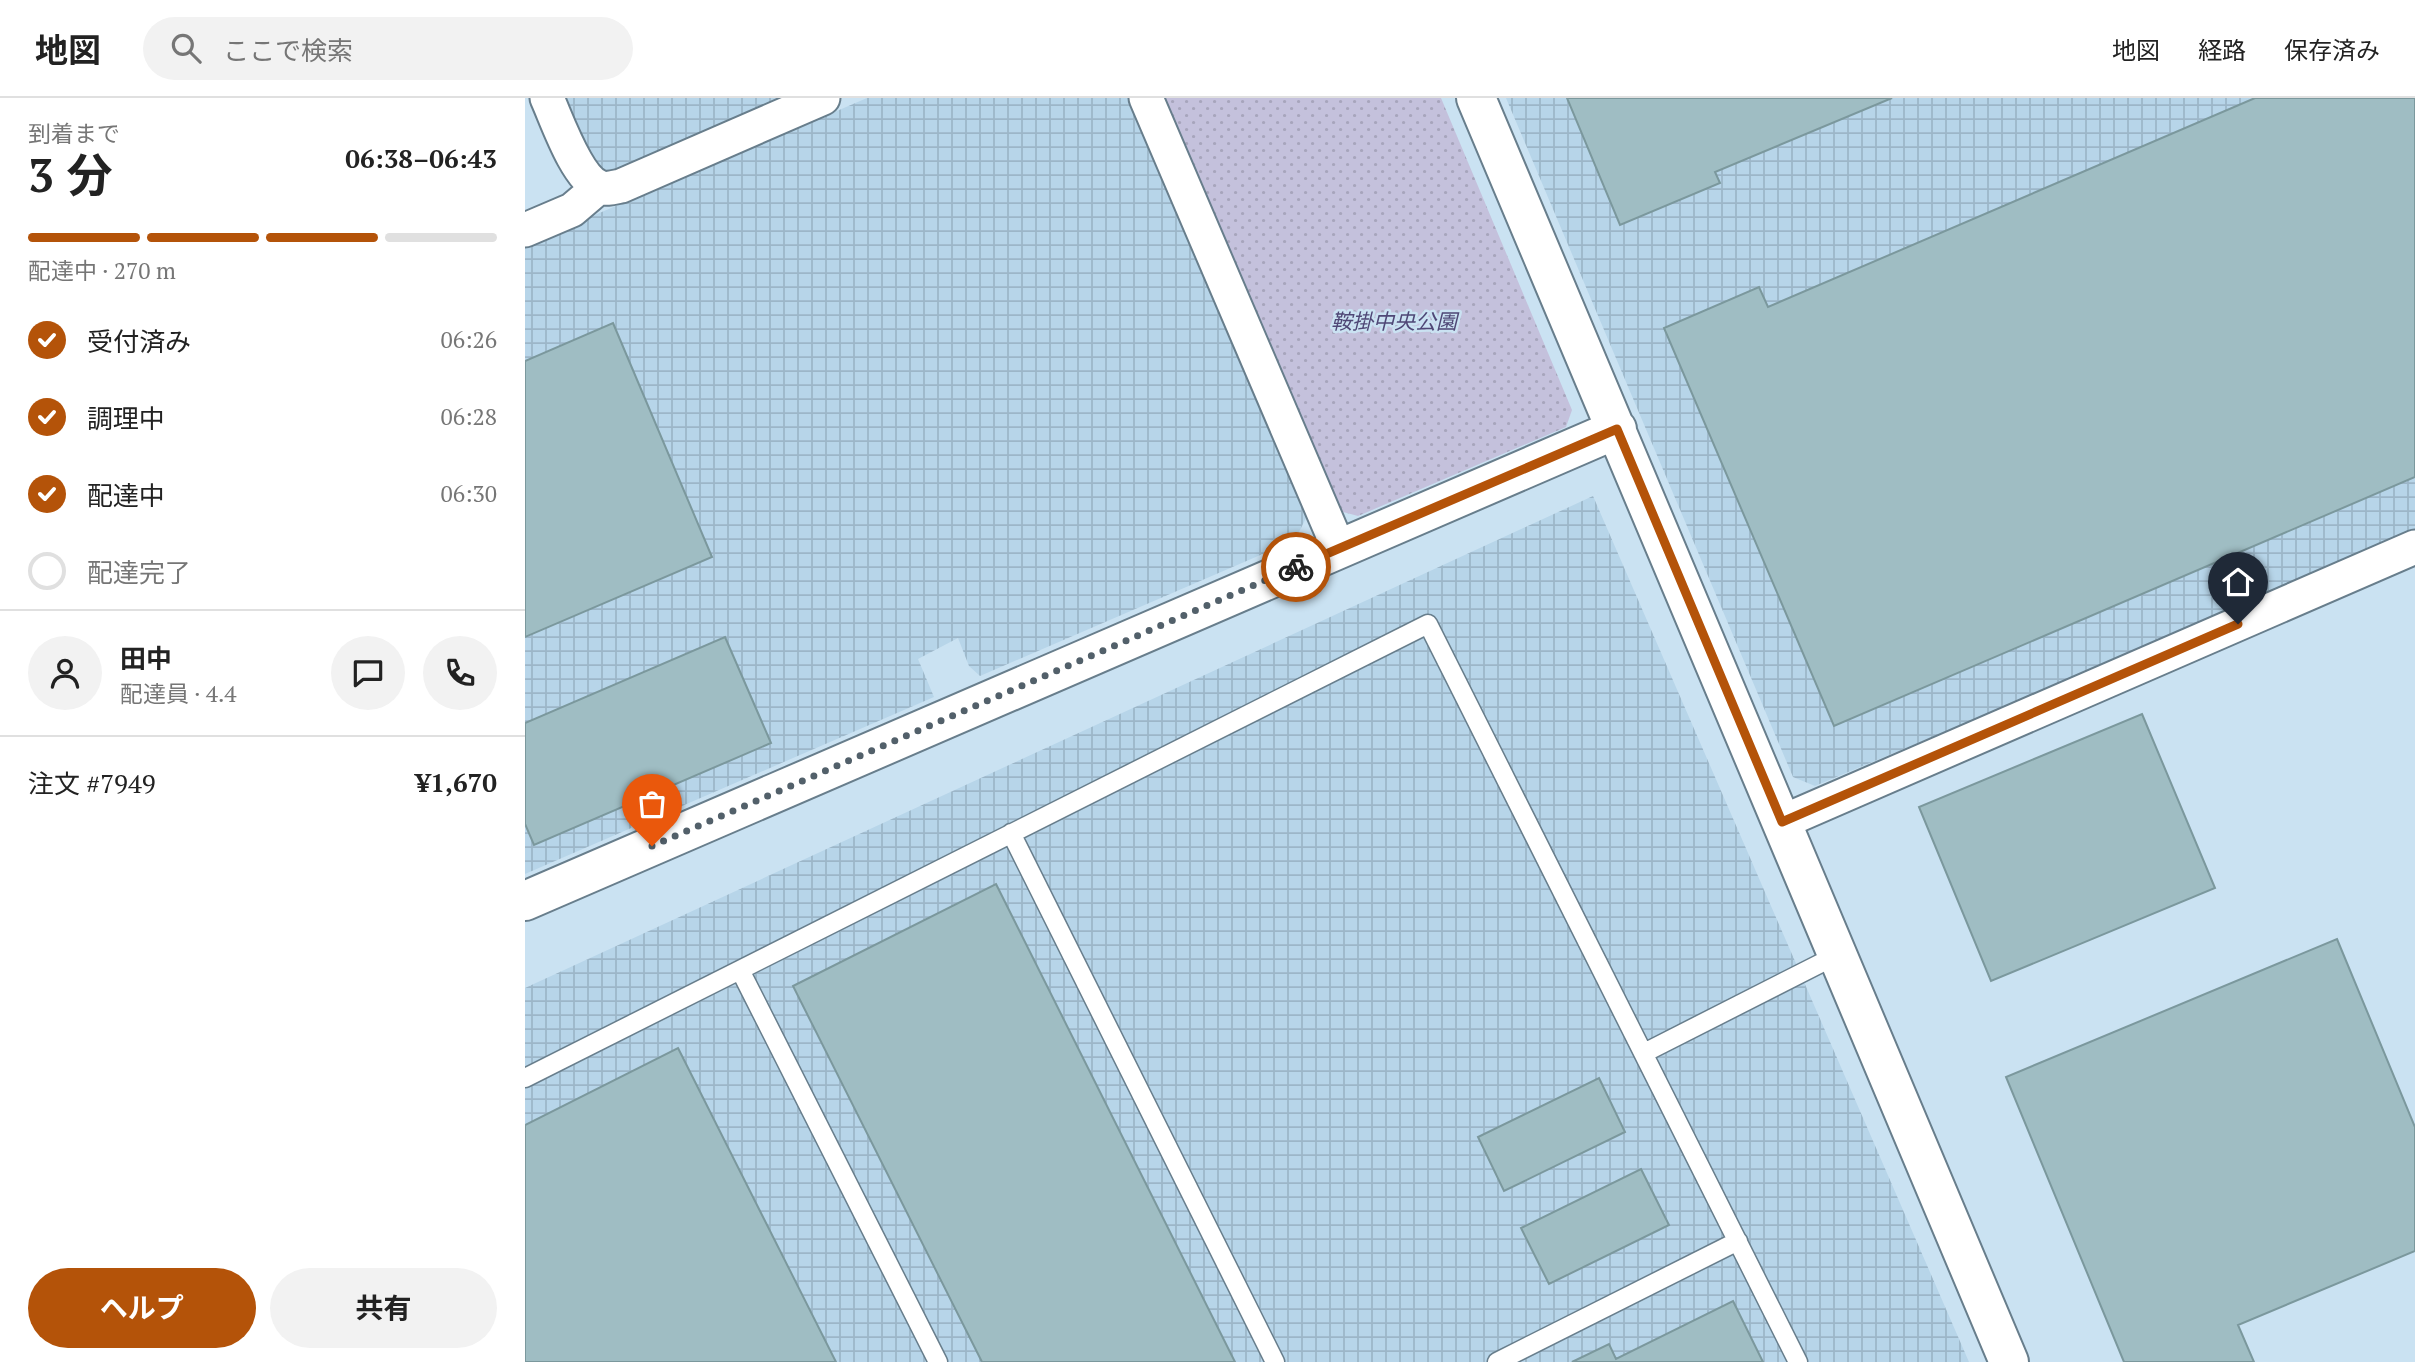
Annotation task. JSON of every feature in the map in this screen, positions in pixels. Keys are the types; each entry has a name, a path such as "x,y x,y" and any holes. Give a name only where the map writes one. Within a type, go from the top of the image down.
{"street":[{"path":"547,98 573,156 585,175 599,187"},
{"path":"525,230 572,210 599,187 621,186 823,98"},
{"path":"1146,98 1339,549"},
{"path":"1476,98 2009,1362"},
{"path":"525,901 1617,429"},
{"path":"1782,822 2415,547"}],"lane":[{"path":"525,1078 1428,624 1798,1362"},
{"path":"1011,833 1275,1362"},
{"path":"1644,1053 1837,955"},
{"path":"740,970 938,1362"},
{"path":"1497,1362 1738,1241"}],"shaded area":[{"path":"555,98 784,98 607,174 582,161"},
{"path":"867,98 1134,98 1307,516 1295,540 980,676 969,666 958,638 918,659 934,697 525,874 525,245"},
{"path":"1506,98 2415,98 2415,535 1815,786 1793,777"},
{"path":"1593,496 1969,1362 525,1362 525,988"}],"green space":[{"name":"鞍掛中央公園","path":"1160,98 1441,98 1572,410 1566,427 1358,516 1332,509"}],"building":[{"path":"1567,98 1892,98 1715,172 1720,183 1620,225"},
{"path":"2255,98 2415,98 2415,477 1834,726 1664,328 1759,287 1768,307"},
{"path":"613,323 712,557 525,637 525,361"},
{"path":"725,637 771,743 534,845 525,824 525,723"},
{"path":"2142,714 2215,888 1991,981 1919,807"},
{"path":"996,884 1235,1362 982,1362 793,986"},
{"path":"2337,939 2415,1127 2415,1251 2238,1325 2254,1362 2124,1362 2006,1077"},
{"path":"678,1048 836,1362 525,1362 525,1125"},
{"path":"1599,1078 1625,1132 1504,1191 1478,1137"},
{"path":"1641,1169 1669,1225 1549,1284 1521,1228"},
{"path":"1733,1301 1763,1362 1572,1362 1609,1344 1616,1359"}],"way so far":[{"path":"652,846 1296,567"}],"route":[{"path":"1296,567 1617,429 1782,822 2238,624"}]}
